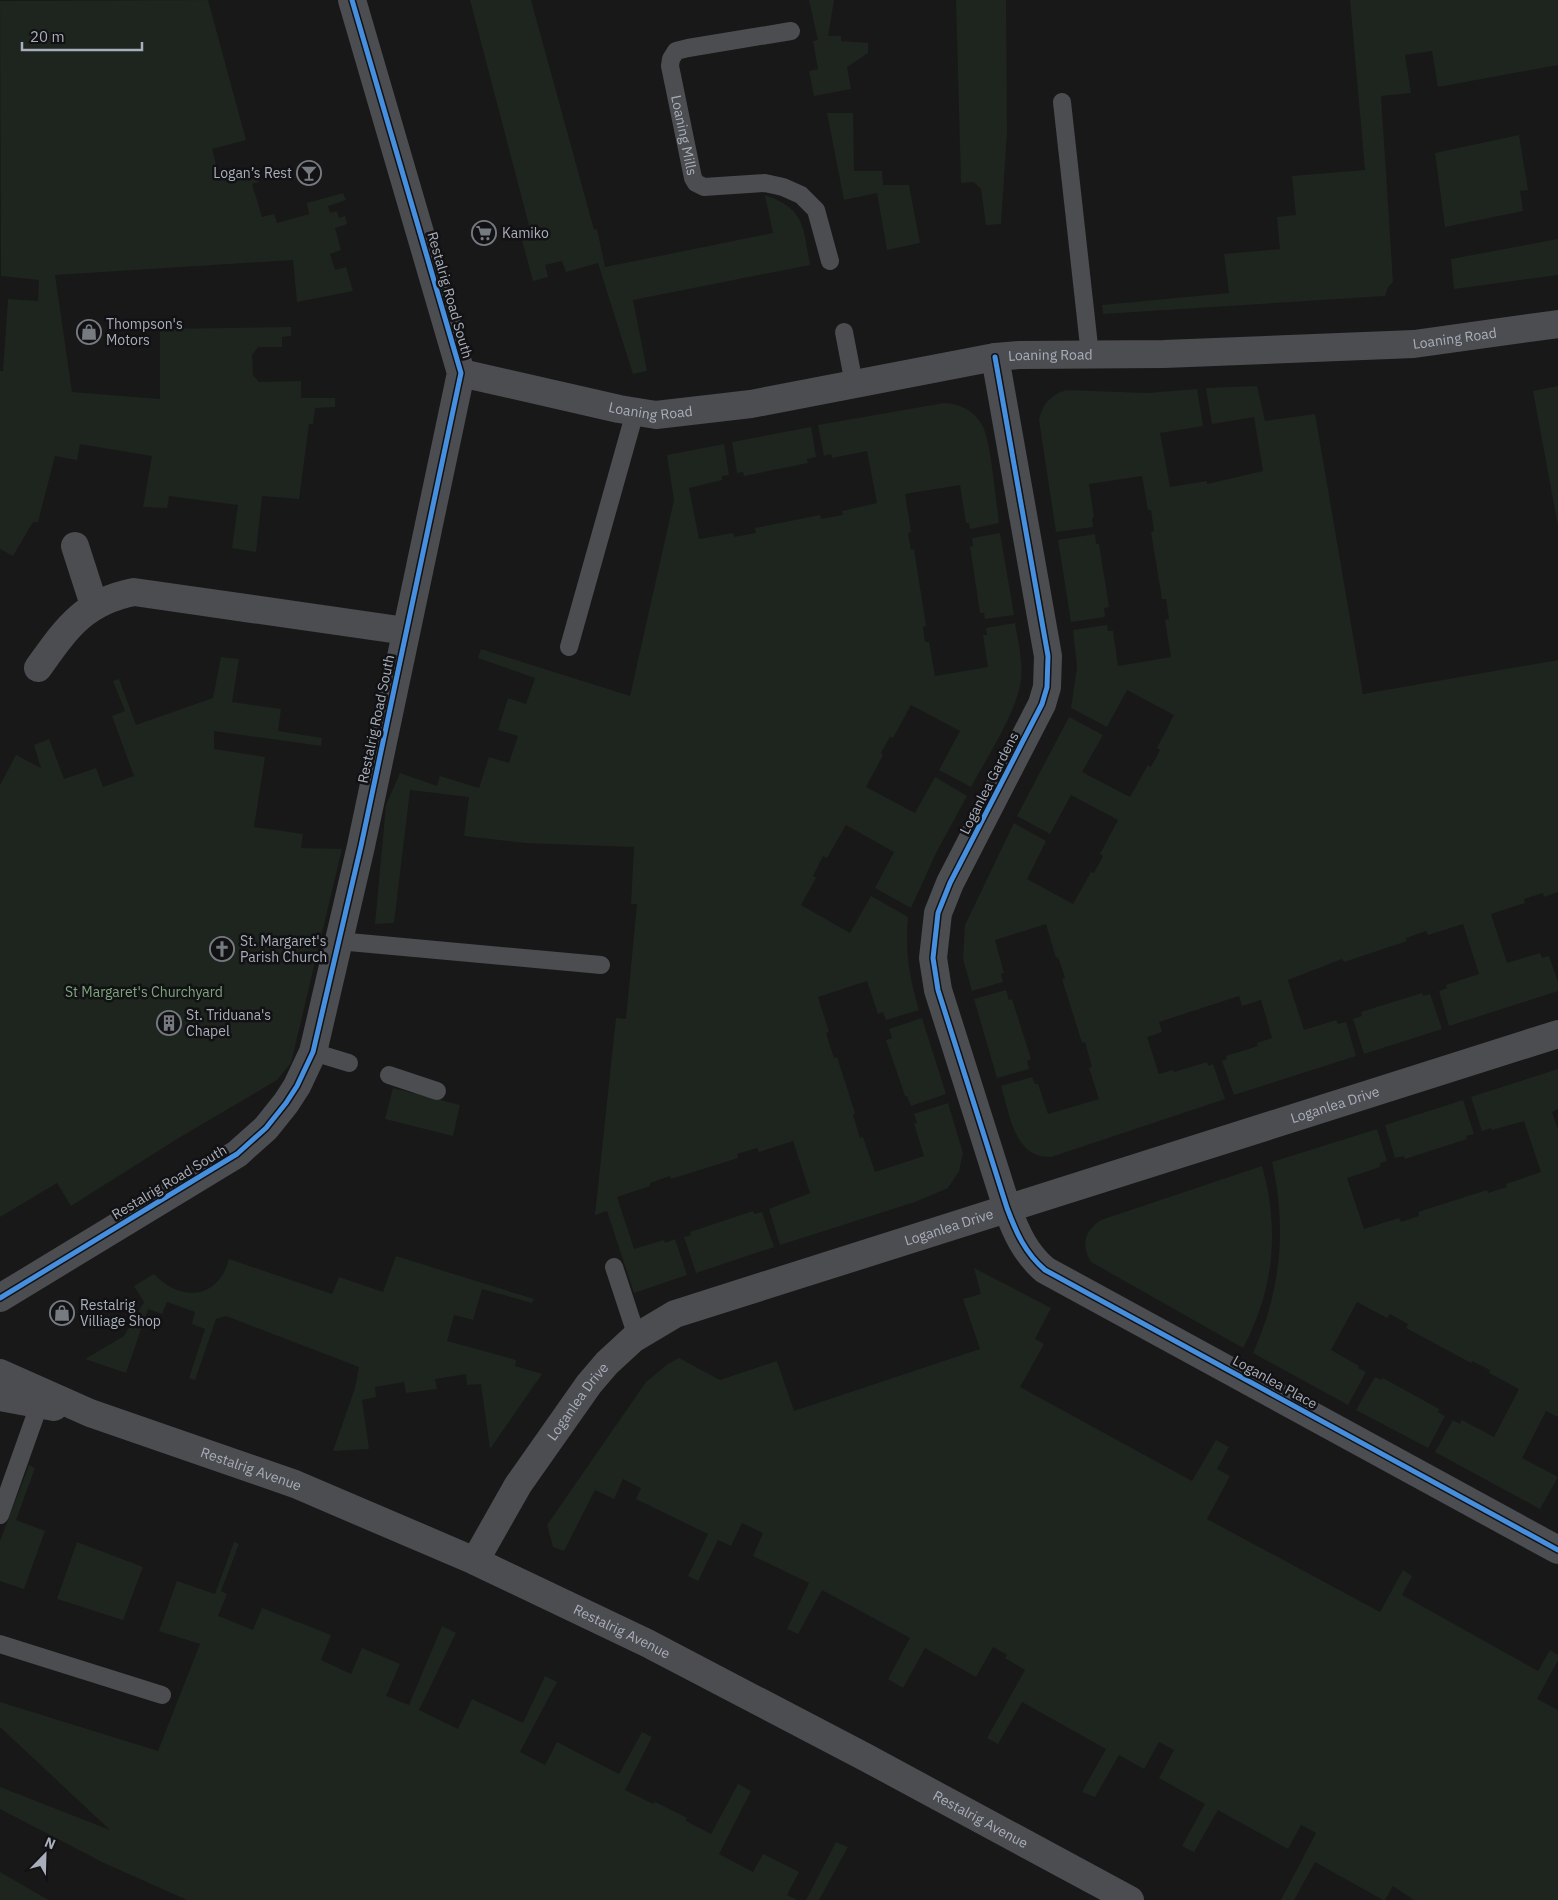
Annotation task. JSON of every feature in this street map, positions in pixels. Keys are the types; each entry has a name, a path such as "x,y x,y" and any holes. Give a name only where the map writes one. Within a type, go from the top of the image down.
{"street":[{"name":"Restalrig Road South","path":"0,1298 238,1154 266,1128 286,1103 297,1086 313,1052 461,373 352,0"},
{"name":"Loaning Road","path":"461,373 656,415 751,404 995,357 1414,344 1558,324"},
{"name":"Loganlea Gardens","path":"995,357 1048,656 1047,687 1036,717 950,883 938,913 933,958 938,990 1007,1208"},
{"path":"75,546 94,605"},
{"path":"38,668 70,624 94,605 113,597 141,592 406,631"},
{"name":"Loganlea Drive","path":"475,1561 518,1484 575,1403 607,1363 637,1337 675,1314 1558,1034"},
{"name":"Loganlea Place","path":"1007,1208 1019,1239 1034,1261 1045,1270 1558,1550"},
{"name":"Restalrig Avenue","path":"0,1373 42,1398 295,1484 475,1561 648,1644 865,1757 1130,1900"},
{"name":"Restalrig Avenue","path":"0,1397 42,1398"}],"lane":[{"name":"Loaning Mills","path":"791,31 676,51 671,59 670,66 693,178 696,183 710,188 765,183 783,186 796,193 816,210 830,261"},
{"path":"1062,102 1090,355"},
{"path":"844,332 854,384"},
{"path":"568,646 635,412"},
{"path":"338,941 601,964"},
{"path":"313,1052 349,1063"},
{"path":"388,1076 437,1091"},
{"path":"614,1267 637,1337"},
{"path":"0,1515 42,1398"},
{"path":"0,1644 162,1695"}],"green space":[{"path":"208,0 246,140 212,149 220,180 256,171 259,182 252,184 262,217 274,214 277,223 309,214 307,203 343,193 346,200 328,206 330,213 337,211 339,218 345,216 347,224 335,228 341,250 330,254 335,270 346,267 353,291 297,302 293,260 55,275 72,392 160,399 160,329 291,327 291,336 282,337 282,347 258,347 252,355 253,375 259,382 301,381 301,398 335,398 335,407 315,408 313,424 309,424 299,499 262,496 256,552 232,548 238,505 169,496 167,508 143,507 152,456 80,444 77,460 55,456 38,522 33,522 13,556 0,549 0,371 3,371 8,299 38,301 39,280 1,276 0,1"},
{"path":"470,0 531,0 594,230 597,229 605,267 773,233 765,195 788,207 800,221 806,240 810,265 633,300 647,371 633,374 598,263 566,272 562,261 545,265 548,277 533,281 522,240 532,237"},
{"path":"809,0 834,0 828,36 841,36 841,41 868,43 868,53 847,67 851,89 814,96 809,71 818,69 813,41 818,40"},
{"path":"956,0 1006,0 1007,131 1001,224 986,225 981,189 974,182 961,183"},
{"path":"1350,0 1558,0 1558,65 1438,87 1432,51 1405,55 1411,93 1381,96 1393,282 1388,287 1385,296 1103,314 1102,305 1229,293 1224,254 1280,249 1277,217 1296,215 1292,176 1365,170"},
{"path":"827,113 853,113 854,171 882,171 883,185 909,185 920,243 887,250 877,193 844,200"},
{"path":"1519,135 1528,190 1520,191 1523,211 1445,227 1435,153"},
{"path":"1558,239 1558,275 1454,289 1451,259"},
{"path":"1257,386 1265,421 1315,414 1363,694 1558,660 1558,892 1544,897 1543,893 1524,899 1525,903 1491,914 1507,963 1540,953 1542,958 1549,956 1558,982 1558,991 1449,1026 1439,991 1447,988 1446,985 1479,974 1463,924 1428,935 1426,931 1406,938 1407,941 1344,962 1342,959 1288,980 1304,1030 1336,1020 1338,1024 1346,1022 1356,1056 1234,1095 1222,1061 1227,1059 1226,1056 1258,1046 1257,1043 1272,1038 1261,1000 1242,1006 1239,996 1159,1022 1162,1032 1147,1037 1159,1074 1173,1070 1174,1072 1207,1062 1208,1066 1213,1064 1225,1099 1051,1157 1039,1155 1021,1143 1011,1121 1001,1086 1032,1077 1035,1084 1038,1084 1048,1114 1099,1099 1089,1068 1092,1067 1085,1042 1082,1043 1062,979 1065,978 1058,957 1056,958 1046,924 995,940 1004,973 1001,974 1003,982 972,991 963,959 965,925 1014,823 1046,841 1027,879 1073,904 1091,872 1094,873 1103,856 1100,854 1118,820 1071,795 1050,834 1017,816 1069,717 1103,735 1082,772 1130,797 1148,765 1151,767 1160,750 1157,748 1174,715 1127,690 1107,727 1071,708 1077,667 1073,630 1107,625 1108,631 1113,631 1118,666 1171,657 1165,620 1169,619 1166,599 1162,599 1151,532 1154,531 1151,510 1148,510 1142,476 1089,484 1094,517 1092,518 1093,527 1056,532 1039,420 1048,401 1066,390 1147,393 1197,389 1203,426 1160,433 1170,487 1207,481 1207,484 1263,471 1254,417 1212,424 1206,388"},
{"path":"1558,386 1558,526 1533,391"},
{"path":"944,403 966,409 975,415 982,425 991,457 999,523 970,529 969,523 966,523 960,485 905,494 911,532 908,533 911,550 914,549 926,626 923,627 925,642 929,642 935,676 988,667 983,635 987,635 986,628 1015,623 1021,666 1021,680 1018,693 1001,734 971,787 939,770 960,731 911,705 893,738 890,737 881,753 883,755 866,787 915,813 935,777 967,796 936,853 911,908 875,888 894,852 846,825 827,858 823,856 813,876 816,878 801,905 850,933 871,896 908,917 907,942 909,964 919,1010 886,1020 883,1012 878,1014 867,981 818,997 829,1032 826,1033 834,1058 837,1057 855,1113 853,1115 860,1138 863,1137 875,1172 924,1156 914,1124 917,1123 914,1114 948,1103 963,1153 959,1171 948,1188 915,1202 780,1245 769,1209 810,1193 793,1141 759,1152 757,1148 737,1154 738,1158 671,1179 670,1176 650,1183 650,1186 617,1197 634,1249 664,1240 665,1243 675,1239 687,1275 634,1293 607,1211 595,1215 616,1018 626,1019 637,904 631,904 634,847 525,843 464,836 469,797 410,790 394,923 375,924 386,805 400,773 437,786 440,776 479,788 489,757 509,763 518,736 498,730 508,698 526,704 535,678 478,658 481,649 630,696 674,500 667,455 724,444 729,475 722,476 722,480 689,488 699,539 733,533 734,537 756,533 755,528 820,515 821,519 843,515 842,511 877,503 867,451 832,458 831,454 824,456 818,425"},
{"path":"811,427 816,457 807,459 808,463 744,476 743,472 737,473 732,442"},
{"path":"1000,533 1014,615 985,619 984,613 980,613 970,547 973,546 972,538"},
{"path":"1095,534 1096,544 1099,544 1109,607 1104,608 1105,617 1071,622 1058,540"},
{"name":"St Margaret's Churchyard","path":"221,657 239,659 232,702 281,709 278,731 322,738 321,746 214,731 214,749 265,757 254,827 303,834 301,848 342,849 291,1063 277,1080 177,1139 71,1206 57,1183 0,1217 0,785 16,755 41,768 34,745 49,739 64,779 96,768 103,787 134,776 112,716 125,711 113,681 119,679 136,725 213,698"},
{"path":"1006,990 1009,1000 1012,999 1031,1059 1027,1061 1029,1069 997,1078 974,999"},
{"path":"1422,993 1423,996 1430,994 1442,1029 1364,1054 1353,1019 1362,1016 1361,1012"},
{"path":"922,1018 946,1094 911,1106 907,1096 905,1096 886,1040 892,1038 889,1029"},
{"path":"1558,1069 1558,1109 1552,1112 1558,1130 1558,1417 1546,1411 1522,1458 1558,1477 1540,1509 1435,1452 1453,1420 1460,1424 1462,1420 1494,1437 1519,1389 1489,1373 1490,1370 1472,1361 1471,1363 1406,1328 1408,1324 1390,1314 1387,1318 1357,1302 1331,1350 1366,1372 1348,1405 1253,1353 1270,1306 1279,1259 1279,1211 1272,1162 1377,1129 1387,1161 1380,1163 1380,1167 1347,1178 1364,1229 1399,1218 1401,1222 1419,1216 1418,1212 1487,1190 1488,1193 1507,1187 1506,1184 1541,1172 1524,1121 1482,1131 1471,1097"},
{"path":"393,1088 460,1105 453,1136 385,1119"},
{"path":"1463,1100 1474,1134 1466,1136 1467,1139 1405,1159 1404,1156 1395,1158 1385,1125"},
{"path":"1262,1166 1271,1213 1271,1259 1262,1304 1243,1348 1091,1262 1086,1250 1086,1239 1091,1229 1101,1220"},
{"path":"753,1211 754,1214 762,1212 774,1247 696,1273 684,1237 691,1235 690,1232"},
{"path":"396,1256 534,1299 532,1303 482,1289 473,1320 454,1315 447,1341 516,1360 515,1366 542,1374 490,1449 481,1384 467,1385 466,1374 435,1379 437,1389 406,1393 404,1382 375,1387 376,1397 362,1400 369,1449 333,1451 355,1388 359,1367 226,1316 216,1319 195,1380 189,1378 205,1329 192,1324 195,1312 167,1302 162,1314 148,1309 126,1373 85,1359 124,1336 144,1302 134,1286 154,1274 164,1283 175,1289 197,1292 207,1289 216,1283 224,1273 229,1259 332,1294 339,1277 383,1292"},
{"path":"974,1268 1051,1308 1035,1339 1044,1344 1020,1387 1192,1481 1216,1440 1229,1447 1217,1469 1230,1476 1207,1519 1380,1612 1403,1570 1412,1576 1402,1595 1538,1671 1550,1650 1558,1655 1558,1660 1537,1699 1558,1710 1558,1900 1414,1900 1393,1886 1385,1900 1383,1900 1315,1862 1294,1900 1281,1900 1316,1833 1301,1825 1288,1849 1218,1810 1194,1852 1182,1846 1205,1804 1159,1778 1174,1750 1159,1742 1144,1769 1119,1755 1095,1797 1082,1792 1106,1749 1022,1702 998,1744 987,1738 1025,1670 1005,1658 1007,1655 993,1647 976,1677 925,1648 903,1688 888,1679 910,1638 822,1590 798,1634 787,1629 809,1583 753,1556 763,1533 742,1523 731,1546 718,1540 698,1581 688,1576 708,1534 636,1499 641,1488 623,1479 614,1499 595,1490 564,1551 553,1547 547,1525 646,1382 668,1364 679,1358 720,1380 777,1361 794,1411 980,1349 963,1299 981,1294"},
{"path":"1375,1377 1381,1380 1383,1378 1439,1409 1438,1412 1445,1416 1428,1448 1356,1410"},
{"path":"29,1465 35,1468 16,1520 45,1531 24,1589 0,1581 0,1541"},
{"path":"77,1542 143,1567 123,1620 57,1599"},
{"path":"234,1542 239,1544 221,1591 227,1594 218,1616 253,1630 262,1608 331,1635 321,1660 351,1674 362,1648 400,1664 386,1696 409,1705 442,1626 456,1633 419,1710 458,1729 472,1699 523,1723 545,1676 557,1682 520,1752 545,1765 557,1742 619,1774 642,1732 652,1737 625,1790 687,1818 686,1821 711,1834 738,1784 751,1791 719,1854 753,1872 763,1854 799,1872 787,1895 797,1900 187,1900 104,1863 0,1809 0,1787 110,1830 0,1727 0,1702 158,1751 200,1644 159,1631 177,1581 215,1594"},
{"path":"836,1842 848,1847 819,1900 806,1900"},
{"path":"0,1872 45,1898 49,1900 0,1900"}],"cycle path":[{"path":"0,1298 237,1154 266,1128 286,1103 297,1086 313,1052 361,846 461,373 352,0"},
{"path":"995,357 1048,656 1047,687 1042,704 950,883 938,913 933,958 938,990 1007,1208 1018,1234 1032,1257 1045,1270 1558,1550"}],"place":[{"name":"Logan’s Rest","path":"309,173"},
{"name":"Kamiko","path":"484,233"},
{"name":"Thompson's Motors","path":"89,332"},
{"name":"St. Margaret's Parish Church","path":"222,949"},
{"name":"St. Triduana's Chapel","path":"169,1023"},
{"name":"Restalrig Villiage Shop","path":"62,1313"}]}
